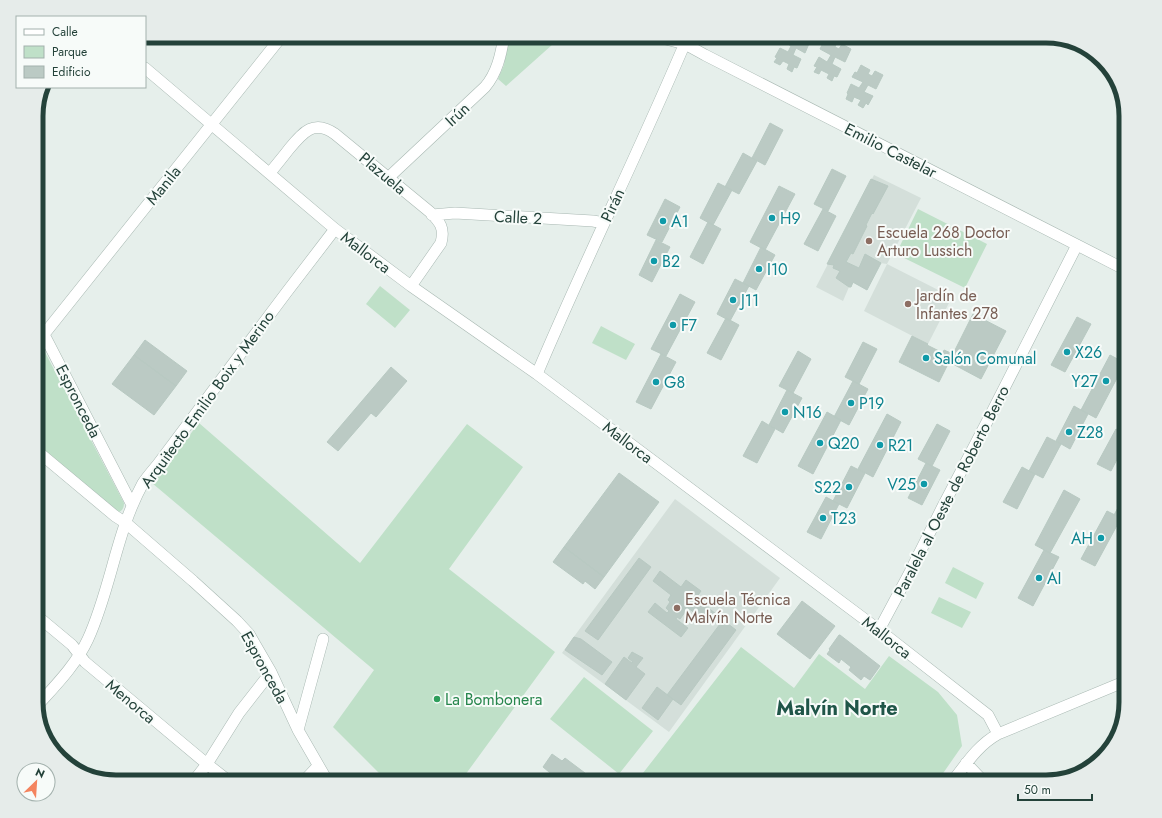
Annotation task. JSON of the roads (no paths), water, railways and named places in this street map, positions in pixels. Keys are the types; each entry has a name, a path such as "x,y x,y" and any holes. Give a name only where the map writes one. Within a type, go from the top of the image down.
{"street":[{"name":"Manila","path":"44,333 276,43"},
{"name":"Irún","path":"388,178 485,88 495,73 502,43"},
{"name":"Pirán","path":"537,374 686,43"},
{"name":"Emilio Castelar","path":"693,43 1119,266"},
{"name":"Mallorca","path":"146,69 335,229 412,286 537,374 879,630 988,715 998,734"},
{"name":"Plazuela","path":"270,173 300,136 314,128 322,127 335,134 432,215 440,224 443,231 441,243 412,286"},
{"name":"Calle 2","path":"432,215 454,213 593,221 604,224"},
{"name":"Arquitecto Emilio Boix y Merino","path":"43,699 68,671 80,654 88,638 99,610 132,505 143,482 182,433 335,229"},
{"name":"Paralela al Oeste de Roberto Berro","path":"879,630 1077,245"},
{"name":"Espronceda","path":"44,333 132,505"},
{"name":"Espronceda","path":"43,456 115,516 126,523 193,581 249,634 271,672 298,730 324,775"},
{"name":"Menorca","path":"43,621 72,645 86,662 103,677 221,775"},
{"path":"298,730 323,639"},
{"path":"198,775 239,713 271,672"},
{"path":"957,775 982,745 998,734 1119,684"},
{"path":"966,763 977,775"},
{"path":"310,775 318,766"}],"place":[{"name":"H9","path":"772,218"},
{"name":"A1","path":"663,221"},
{"name":"Escuela 268 Doctor Arturo Lussich","path":"869,241"},
{"name":"B2","path":"654,261"},
{"name":"I10","path":"759,269"},
{"name":"J11","path":"733,300"},
{"name":"Jardín de Infantes 278","path":"908,304"},
{"name":"F7","path":"673,325"},
{"name":"X26","path":"1067,352"},
{"name":"Salón Comunal","path":"926,358"},
{"name":"Y27","path":"1106,381"},
{"name":"G8","path":"656,382"},
{"name":"P19","path":"851,403"},
{"name":"N16","path":"785,412"},
{"name":"Z28","path":"1069,432"},
{"name":"Q20","path":"820,443"},
{"name":"R21","path":"880,445"},
{"name":"V25","path":"924,484"},
{"name":"S22","path":"849,487"},
{"name":"T23","path":"823,518"},
{"name":"AH","path":"1101,538"},
{"name":"AI","path":"1039,578"},
{"name":"Escuela Técnica Malvín Norte","path":"677,608"},
{"name":"La Bombonera","path":"437,699"}],"district":[{"name":"Malvín Norte","path":"837,708"}]}
